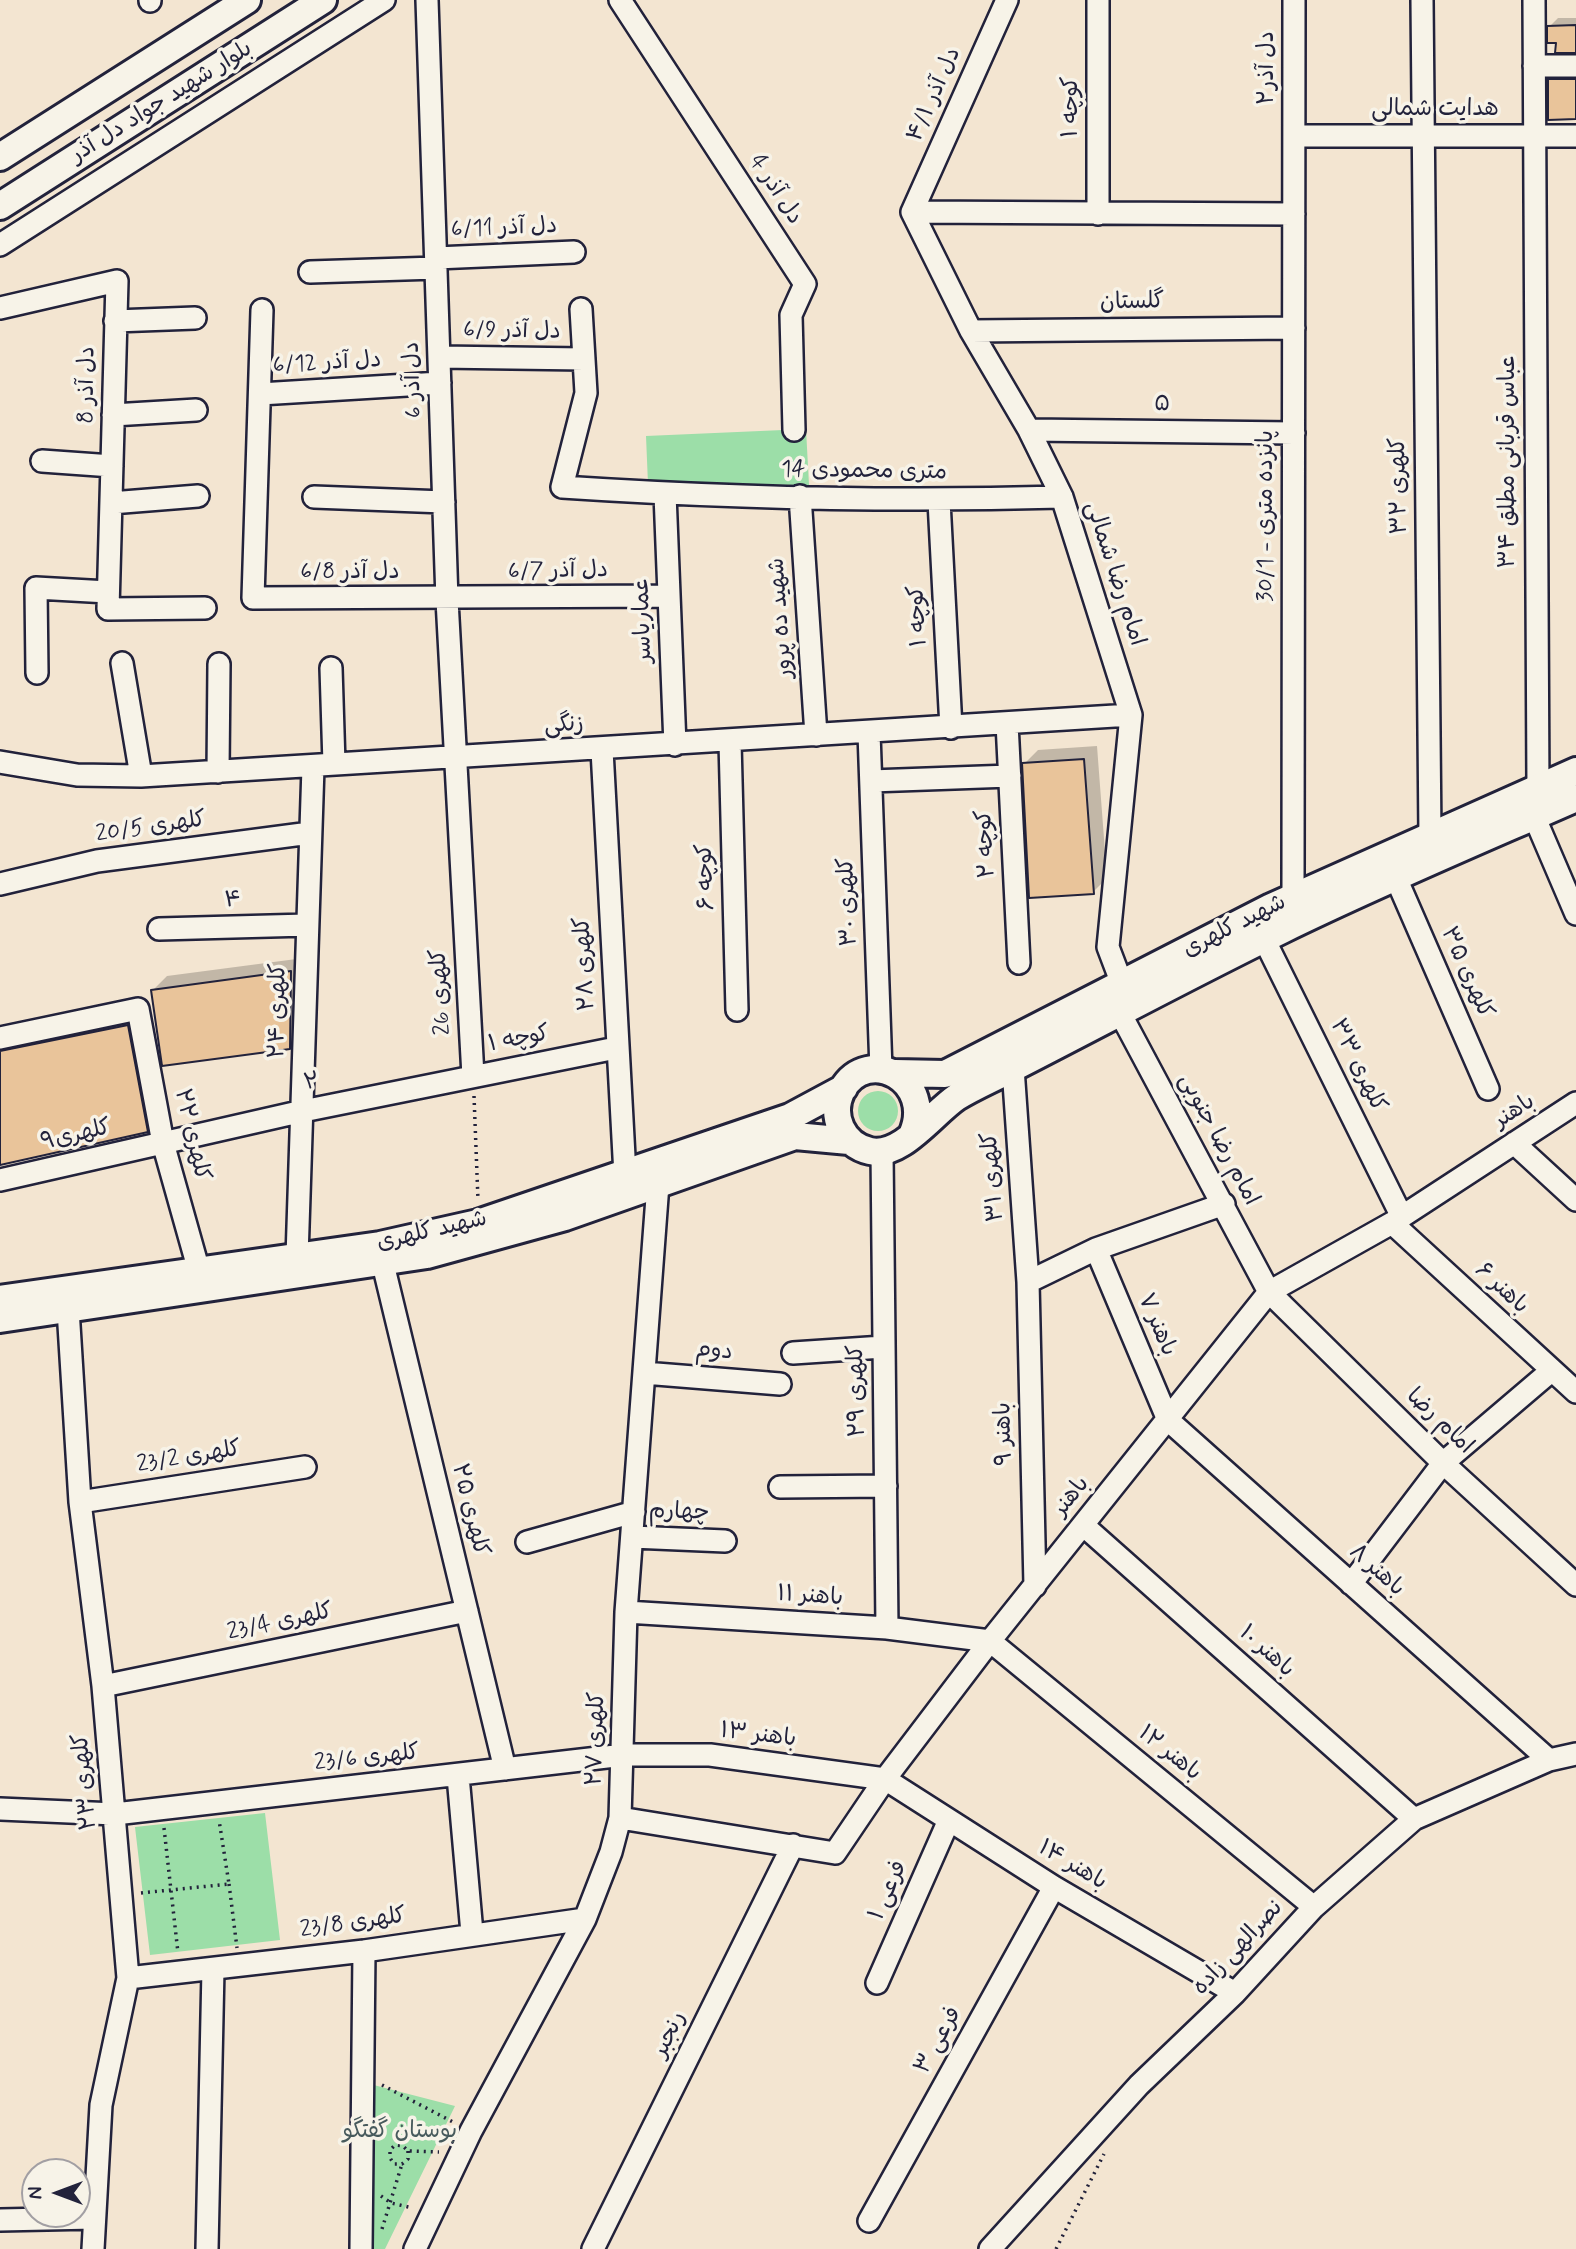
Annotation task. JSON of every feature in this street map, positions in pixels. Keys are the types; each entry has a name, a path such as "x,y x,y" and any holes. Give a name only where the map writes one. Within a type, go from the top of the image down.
{"main road":[{"name":"بلوار شهید جواد دل آذر","path":"0,157 247,0"},
{"name":"بلوار شهید جواد دل آذر","path":"0,206 323,0"},
{"name":"شهید کلهری","path":"888,1072 945,1074 1293,897 1576,771"},
{"name":"شهید کلهری","path":"912,1135 957,1097 1264,939 1576,798"},
{"path":"888,1072 907,1082 919,1107 918,1122 912,1135 901,1145 882,1152 860,1149 849,1141 840,1129 836,1115 844,1087 860,1074 888,1072"},
{"name":"شهید کلهری","path":"0,1299 380,1245 478,1223 790,1117 844,1087"},
{"name":"شهید کلهری","path":"0,1319 383,1264 484,1242 795,1136 849,1141"}],"street":[{"path":"0,245 384,0"},
{"name":"دل آذر 6","path":"427,0 447,600 457,758"},
{"name":"دل آذر 4","path":"620,0 805,284 790,315 794,430"},
{"name":"دل آذر ۴/۱","path":"912,212 1007,0"},
{"name":"کوچه ۱","path":"1098,0 1098,214"},
{"name":"دل آذر۲","path":"1294,0 1294,136"},
{"name":"کلهری ۳۲","path":"1422,0 1430,835"},
{"path":"1534,0 1534,136"},
{"path":"1534,66 1576,66"},
{"name":"هدایت شمالی","path":"1294,136 1576,136"},
{"name":"30/1 - پانزده متری","path":"1293,897 1294,136"},
{"name":"عباس قربانی مطلق ۳۴","path":"1534,136 1538,788"},
{"path":"912,212 1294,214"},
{"name":"امام رضا شمالی","path":"912,212 971,331 1029,430 1062,497 1131,715 1108,947 1122,984"},
{"name":"دل آذر 6/11","path":"310,272 575,252"},
{"name":"دل آذر 8","path":"0,307 117,281 108,601"},
{"path":"581,309 584,359"},
{"path":"260,394 262,310"},
{"path":"115,321 195,317"},
{"name":"گلستان","path":"971,331 1294,328"},
{"name":"دل آذر 6/9","path":"439,357 584,359"},
{"name":"14 متری محمودی","path":"584,359 586,393 562,487 665,494 939,501 1062,497"},
{"name":"دل آذر 6/12","path":"260,394 440,383"},
{"name":"دل آذر 6/8","path":"260,394 253,598 447,600"},
{"path":"113,415 195,410"},
{"name":"۵","path":"1029,430 1294,433"},
{"path":"42,461 112,466"},
{"name":"عماریاسر","path":"665,494 675,745"},
{"path":"111,503 198,496"},
{"name":"شهید ده پرور","path":"800,496 816,735"},
{"path":"314,497 444,502"},
{"name":"۱ کوچه","path":"939,501 951,728"},
{"path":"37,673 36,588 108,601 205,608"},
{"name":"دل آذر 6/7","path":"447,600 669,596"},
{"path":"122,663 141,776"},
{"path":"218,772 219,664"},
{"name":"کلهری ۲۴","path":"297,1257 310,833 323,765 331,668"},
{"name":"زنگی","path":"0,762 77,775 141,776 602,750 1131,715"},
{"name":"۲ کوچه","path":"1007,723 1019,963"},
{"name":"کلهری ۳۰","path":"869,733 888,1072"},
{"name":"۶ کوچه","path":"730,742 737,1010"},
{"name":"کلهری ۲۸","path":"602,750 625,1175"},
{"name":"کلهری 26","path":"457,758 473,1076"},
{"path":"871,781 1010,776"},
{"path":"1534,816 1576,914"},
{"name":"کلهری 20/5","path":"0,884 97,861 310,833"},
{"name":"کلهری ۳۵","path":"1396,878 1488,1089"},
{"name":"۴","path":"159,929 307,925"},
{"name":"کلهری ۳۳","path":"1264,939 1397,1220"},
{"name":"کلهری ۲۲","path":"0,1038 138,1009 163,1143 199,1271"},
{"name":"امام رضا جنوبی","path":"1120,1013 1269,1292"},
{"name":"۱ کوچه","path":"473,1076 617,1048"},
{"name":"کلهری ۳۱","path":"1013,1068 1028,1282"},
{"name":"۲","path":"163,1143 473,1076"},
{"name":"باهنر","path":"620,1818 835,1853 885,1779 990,1641 1269,1292 1397,1220 1576,1104"},
{"name":"کلهری۹","path":"0,1180 163,1143"},
{"path":"1514,1143 1576,1200"},
{"name":"کلهری ۲۹","path":"882,1152 887,1629"},
{"name":"کلهری ۲۷","path":"415,2249 471,2132 585,1919 611,1852 620,1818 624,1755 626,1612 658,1184"},
{"path":"1028,1282 1096,1249 1224,1205"},
{"name":"باهنر ۶","path":"1397,1220 1551,1371 1576,1392"},
{"name":"باهنر ۷","path":"1096,1249 1168,1420"},
{"name":"کلهری ۲۵","path":"383,1264 505,1769"},
{"name":"باهنر ۹","path":"1028,1282 1035,1586"},
{"name":"امام رضا","path":"1269,1292 1443,1463 1576,1585"},
{"name":"کلهری ۲۳","path":"68,1309 80,1502 103,1686 128,1978 101,2105 93,2249"},
{"path":"793,1353 883,1347"},
{"path":"1351,1584 1443,1463 1551,1371"},
{"name":"دوم","path":"644,1373 780,1384"},
{"name":"باهنر ۸","path":"1168,1420 1549,1760"},
{"name":"کلهری 23/2","path":"80,1502 305,1466"},
{"path":"780,1487 886,1486"},
{"path":"527,1542 634,1512"},
{"name":"باهنر ۱۰","path":"1083,1525 1413,1819"},
{"name":"چهارم","path":"632,1537 725,1541"},
{"name":"کلهری 23/4","path":"103,1686 467,1611"},
{"name":"باهنر ۱۱","path":"626,1612 887,1629 990,1641"},
{"name":"باهنر ۱۲","path":"990,1641 1314,1907"},
{"name":"نصرالهی زاده","path":"990,2249 1139,2085 1235,1993 1314,1907 1413,1819 1549,1760 1576,1754"},
{"name":"کلهری 23/6","path":"115,1814 624,1755"},
{"name":"باهنر ۱۳","path":"624,1755 710,1755 885,1779"},
{"path":"458,1776 472,1933"},
{"name":"باهنر ۱۴","path":"885,1779 1054,1887 1235,1993"},
{"path":"0,1809 115,1814"},
{"name":"فرعی ۱","path":"877,1983 949,1820"},
{"name":"رنجبر","path":"593,2249 793,1845"},
{"name":"فرعی ۳","path":"869,2221 1054,1887"},
{"name":"کلهری 23/8","path":"128,1978 364,1951 472,1933 585,1919"},
{"path":"364,1951 362,2184 370,2243"},
{"path":"207,2249 213,1969"},
{"path":"0,2220 94,2218"}],"path":[{"path":"473,1076 478,1223"},
{"path":"216,1802 239,1965"},
{"path":"161,1808 173,1890 179,1972"},
{"path":"122,1895 229,1884"},
{"path":"362,2074 471,2132"},
{"path":"1056,2249 1110,2144"},
{"path":"402,2164 394,2164 390,2158 390,2150 396,2145 403,2146 408,2151 461,2153"},
{"path":"370,2243 391,2203 402,2164 408,2159 408,2151"},
{"path":"362,2184 391,2203 433,2213"}],"green space":[{"path":"806,429 809,485 648,484 646,436"},
{"path":"878,1091 892,1097 898,1111 892,1125 878,1131 864,1125 858,1111 864,1097"},
{"path":"265,1813 280,1940 150,1955 135,1827"},
{"name":"بوستان گفتگو","path":"362,2082 455,2106 385,2249 361,2249"}],"building":[{"path":"1576,25 1576,53 1555,53 1556,43 1547,43 1547,26"},
{"path":"1548,79 1576,79 1576,119 1548,120"},
{"path":"1084,759 1094,894 1029,898 1022,763"},
{"path":"291,971 290,1049 162,1066 151,990"},
{"path":"128,1025 148,1132 0,1165 0,1051"}]}
